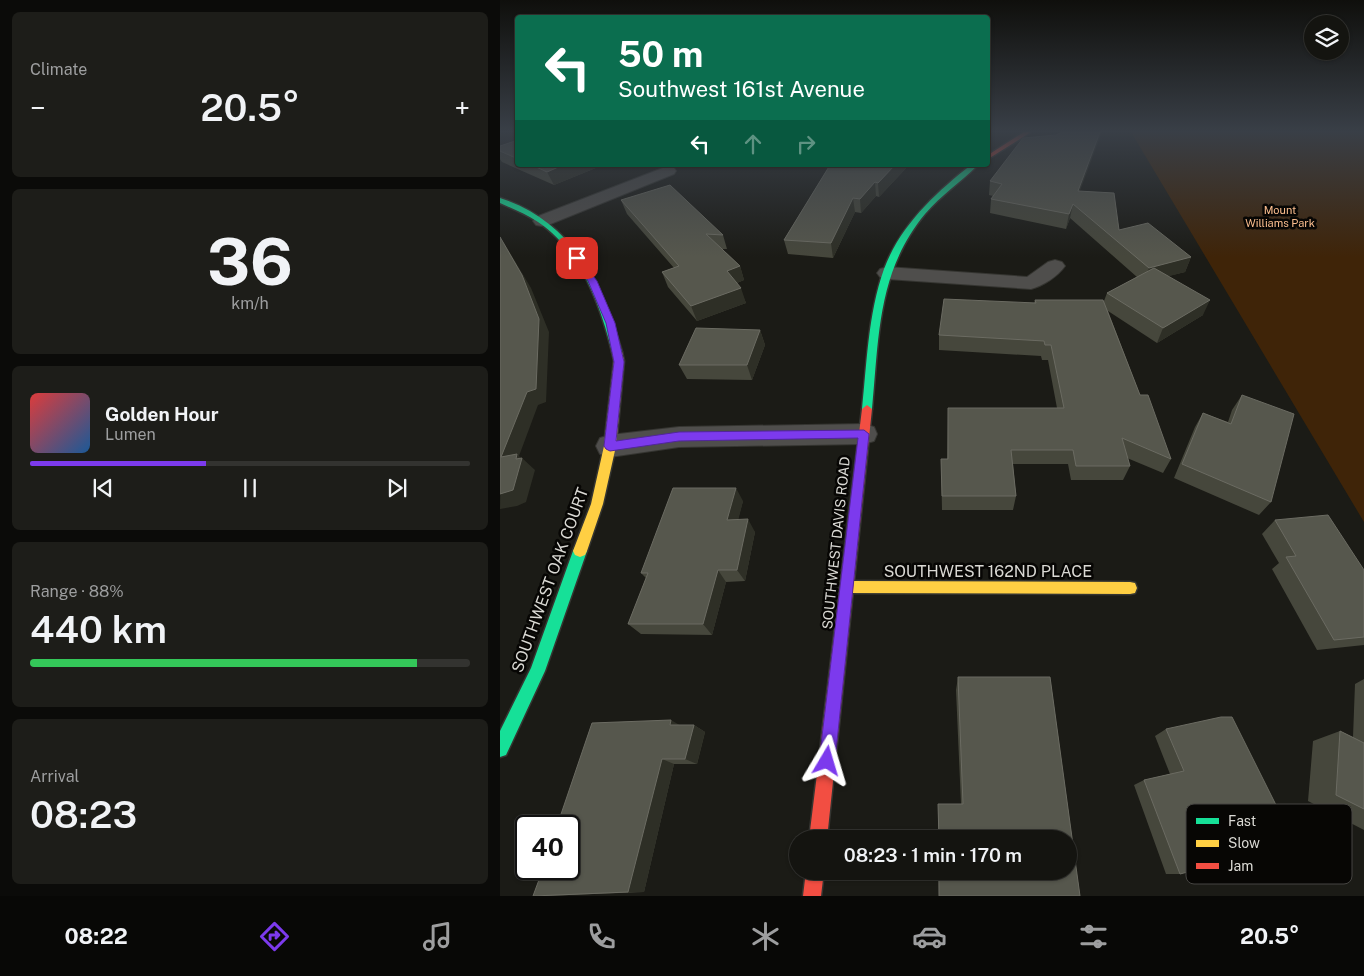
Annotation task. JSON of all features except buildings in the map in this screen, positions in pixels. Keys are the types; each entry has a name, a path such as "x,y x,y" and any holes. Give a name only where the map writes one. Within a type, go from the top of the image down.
{"street":[{"path":"542,221 661,174"},
{"name":"SOUTHWEST DAVIS ROAD","path":"819,830 878,311 887,273 901,243 940,195 965,174"},
{"name":"SOUTHWEST OAK COURT","path":"500,200 542,221 569,247 592,281 610,323 619,362 610,446 597,504 537,671 500,749"},
{"path":"887,273 1031,282 1055,266"},
{"path":"610,446 679,436 864,434"},
{"name":"SOUTHWEST 162ND PLACE","path":"847,587 1130,588"},
{"path":"812,896 814,880"}],"green space":[{"name":"Mount Williams Park","path":"1156,174 1364,174 1364,522"}],"traffic: fast":[{"path":"867,409 879,303 888,269 903,238 913,224 936,198 964,174"},
{"path":"500,200 542,221 569,247 580,262 599,298 617,352"},
{"path":"500,749 537,671 580,551"}],"traffic: slow":[{"path":"580,551 597,504 610,446 619,361 617,352"},
{"path":"847,587 1130,588"}],"traffic: jam":[{"path":"819,830 867,409"},
{"path":"812,896 814,880"}],"route":[{"path":"577,258 592,281 610,323 619,362 610,446 679,436 864,434 827,761"}]}
